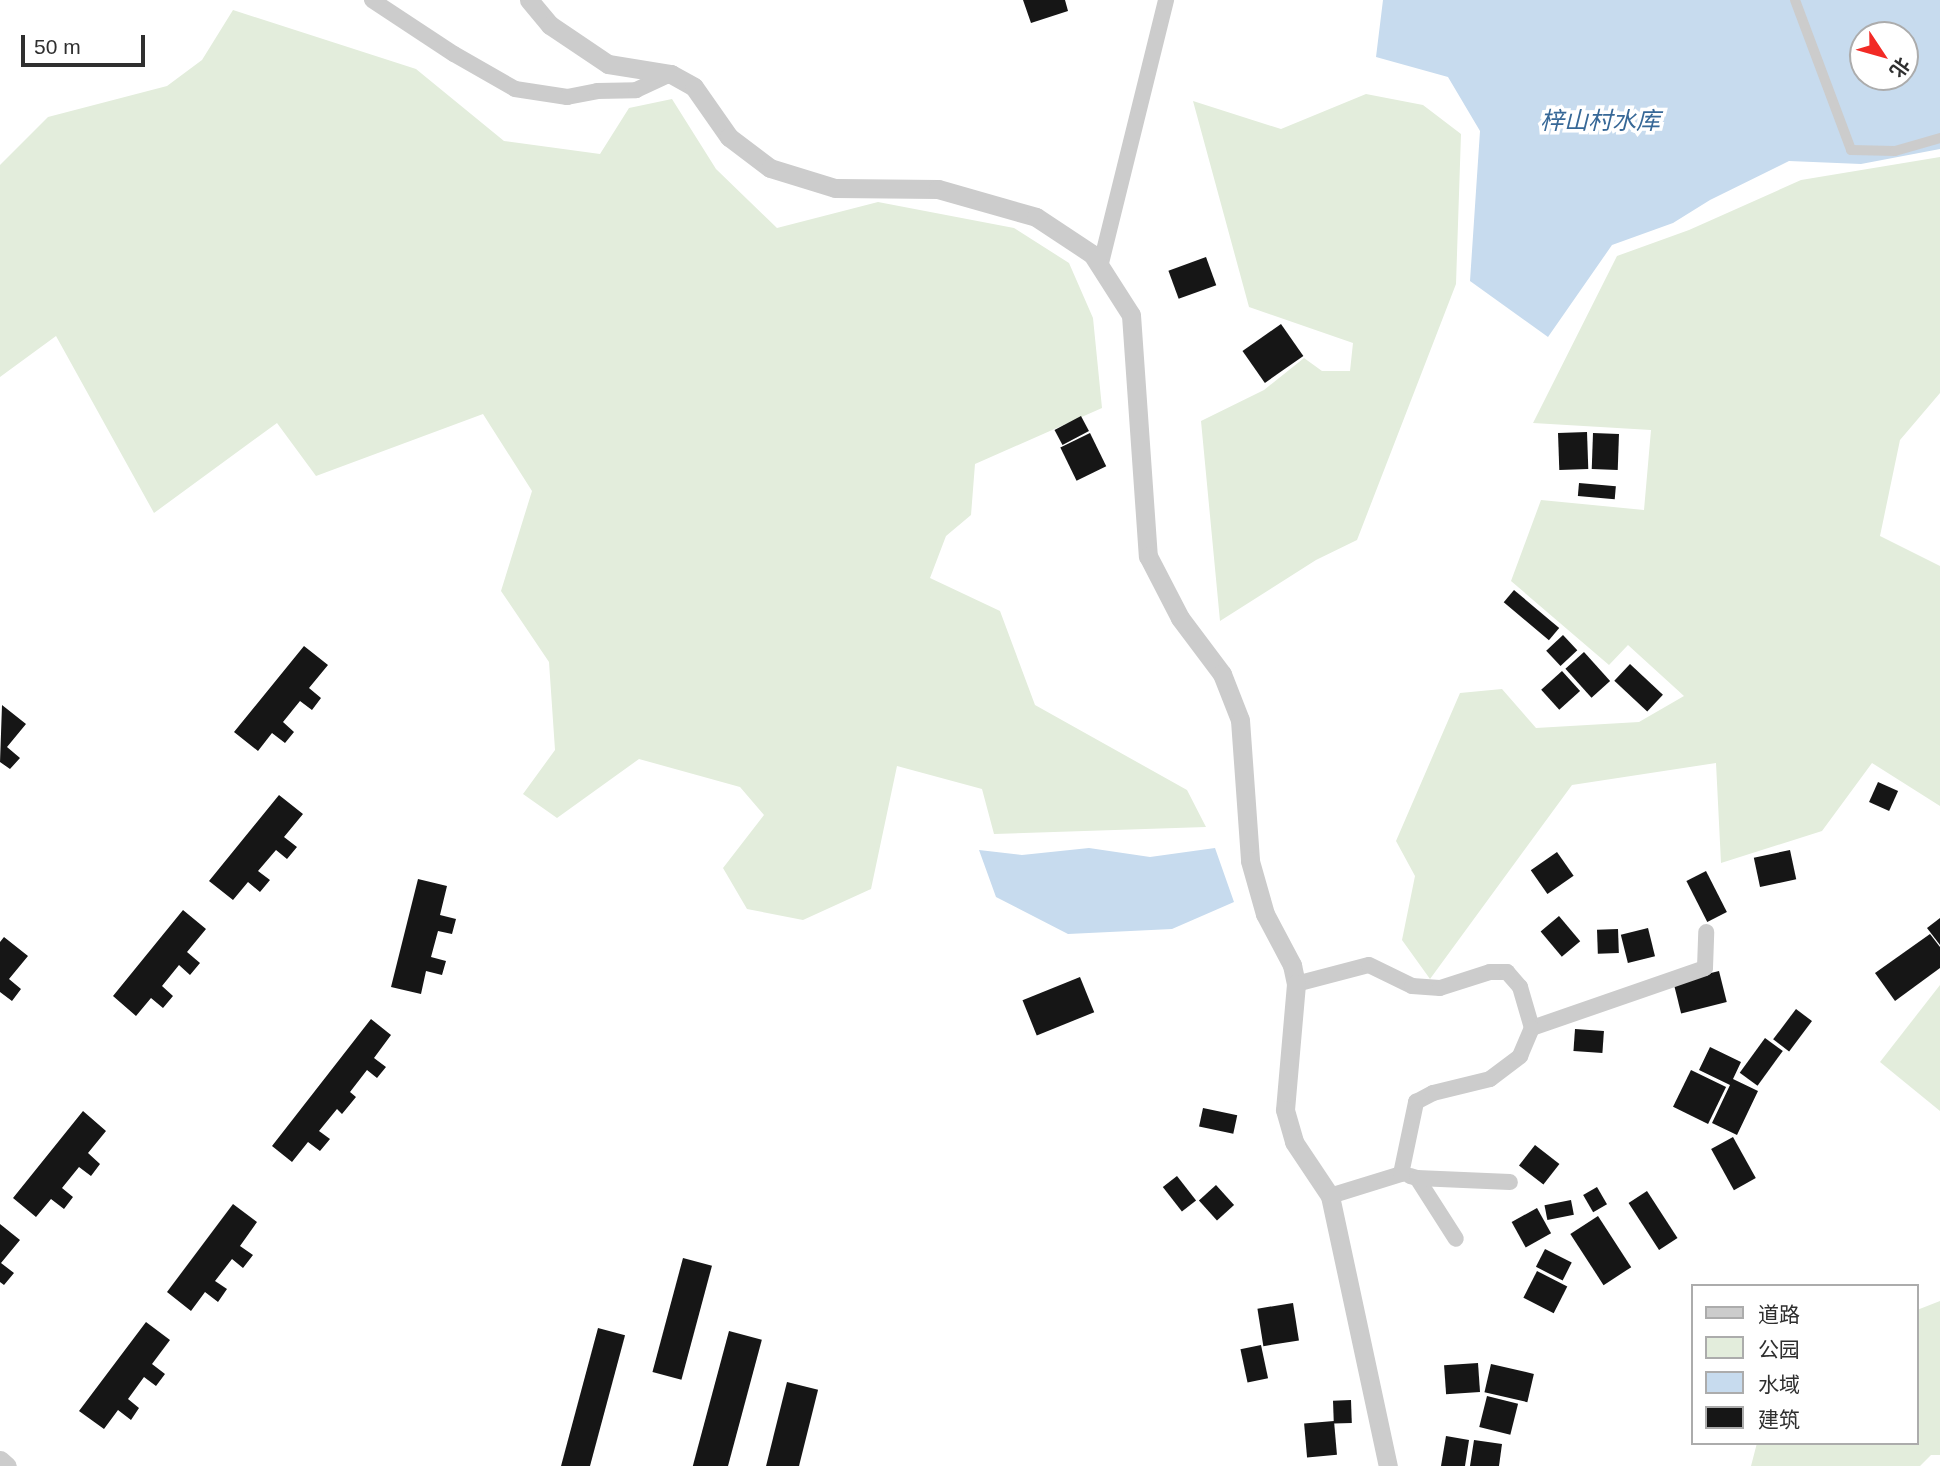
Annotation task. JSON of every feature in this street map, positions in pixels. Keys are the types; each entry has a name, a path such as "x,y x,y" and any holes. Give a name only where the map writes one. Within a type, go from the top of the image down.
{"street":[{"path":"372,0 454,54 515,89 567,97 597,91 636,90 671,74"},
{"path":"529,0 550,25 608,64 671,74 694,87 729,137 770,168 835,188 938,189 1036,217 1092,254 1131,315 1148,556 1180,618 1222,674 1241,720 1250,861 1265,914 1292,965 1296,984 1285,1110 1294,1142 1329,1196 1388,1466"},
{"path":"1100,267 1166,0"},
{"path":"1796,0 1851,150 1895,151 1940,138"},
{"path":"1532,1028 1705,968 1706,932"},
{"path":"1296,984 1369,965 1412,986 1440,988 1490,972 1507,972 1520,987 1532,1028 1520,1056 1490,1080 1433,1093 1416,1102 1401,1174"},
{"path":"1329,1196 1401,1174 1417,1178 1510,1182"},
{"path":"1417,1178 1456,1239"},
{"path":"0,1460 7,1466"}],"green space":[{"path":"233,10 416,69 504,141 600,154 629,108 672,99 716,169 777,228 878,202 1014,228 1069,263 1093,318 1102,408 975,464 971,515 946,536 930,578 1000,611 1035,705 1187,790 1206,827 994,834 982,789 897,766 871,889 803,920 747,909 723,868 764,815 740,787 639,759 557,818 523,794 555,750 549,662 501,591 532,491 483,414 316,476 277,423 154,513 56,336 0,377 0,165 48,117 167,86 202,60"},
{"path":"1366,94 1423,105 1461,134 1456,284 1357,540 1316,560 1220,621 1201,421 1264,390 1304,358 1322,371 1350,371 1353,343 1249,307 1193,101 1281,129"},
{"path":"1940,157 1940,393 1900,440 1880,536 1940,566 1940,806 1872,763 1822,831 1721,863 1716,763 1572,785 1430,979 1402,940 1415,876 1396,841 1460,693 1502,689 1536,728 1639,722 1684,696 1628,645 1609,665 1511,581 1541,500 1644,510 1651,430 1533,423 1617,256 1689,230 1801,180"},
{"path":"1940,985 1940,1111 1880,1062"},
{"path":"1940,1301 1940,1455 1931,1455 1920,1466 1751,1466 1756,1445 1919,1445 1919,1309"}],"water":[{"name":"梓山村水库","path":"1383,0 1940,0 1940,149 1861,164 1789,161 1710,200 1673,223 1612,245 1548,337 1470,281 1480,131 1448,77 1376,57"},
{"path":"1089,848 1150,857 1215,848 1234,902 1172,929 1068,934 996,897 979,850 1022,855"}],"building":[{"path":"1023,0 1065,0 1068,11 1031,23"},
{"path":"1206,257 1216,285 1179,299 1168,271"},
{"path":"1281,324 1303,356 1265,383 1242,351"},
{"path":"1081,416 1089,431 1062,445 1055,430"},
{"path":"1587,432 1588,469 1559,470 1558,433"},
{"path":"1090,433 1106,466 1077,481 1060,447"},
{"path":"1593,433 1619,434 1618,470 1592,469"},
{"path":"1579,483 1616,486 1615,499 1578,496"},
{"path":"1514,590 1559,628 1549,640 1504,602"},
{"path":"1563,635 1577,650 1561,666 1546,651"},
{"path":"304,646 328,665 309,688 321,698 312,710 300,701 283,722 294,732 285,743 272,733 258,751 234,732"},
{"path":"1584,652 1610,681 1592,698 1565,669"},
{"path":"1630,664 1663,695 1647,712 1614,681"},
{"path":"1562,671 1580,691 1559,710 1541,690"},
{"path":"2,705 26,724 7,747 20,758 10,769 0,762"},
{"path":"1878,782 1898,791 1889,811 1869,802"},
{"path":"279,795 303,814 284,837 297,847 287,859 276,850 258,871 270,880 260,892 248,882 233,900 209,881"},
{"path":"1790,850 1796,879 1760,887 1754,858"},
{"path":"1557,852 1574,876 1547,894 1531,870"},
{"path":"1706,871 1727,912 1707,922 1686,881"},
{"path":"418,879 447,886 440,915 456,919 452,934 438,931 431,957 446,961 442,975 426,971 421,994 391,987"},
{"path":"183,910 206,929 187,952 200,963 190,975 179,965 162,986 173,996 163,1008 151,998 136,1016 113,996"},
{"path":"1559,916 1580,941 1562,957 1541,931"},
{"path":"1940,918 1940,945 1927,928"},
{"path":"1648,928 1655,956 1628,963 1621,935"},
{"path":"1618,929 1619,953 1598,954 1597,930"},
{"path":"1930,934 1940,947 1940,968 1895,1001 1875,973"},
{"path":"4,937 28,956 9,979 21,989 12,1001 0,992 0,942"},
{"path":"1719,971 1727,1002 1681,1013 1673,982"},
{"path":"1080,977 1094,1012 1037,1035 1023,1000"},
{"path":"1796,1009 1812,1021 1789,1051 1773,1039"},
{"path":"371,1019 391,1035 374,1058 386,1067 377,1078 367,1070 350,1092 356,1097 342,1114 337,1109 319,1131 330,1139 320,1151 308,1142 292,1162 272,1146"},
{"path":"1575,1029 1604,1031 1602,1053 1573,1051"},
{"path":"1765,1038 1783,1051 1758,1086 1740,1073"},
{"path":"1710,1047 1741,1062 1733,1079 1758,1091 1737,1135 1712,1123 1730,1085 1699,1070"},
{"path":"1691,1070 1726,1087 1708,1124 1673,1107"},
{"path":"1203,1108 1237,1115 1233,1134 1199,1127"},
{"path":"83,1111 106,1131 88,1153 100,1164 91,1176 79,1167 62,1188 73,1197 64,1209 51,1199 36,1217 13,1198"},
{"path":"1733,1137 1756,1178 1734,1190 1711,1149"},
{"path":"1535,1145 1559,1164 1543,1185 1519,1165"},
{"path":"1177,1176 1196,1200 1182,1212 1163,1187"},
{"path":"1216,1185 1234,1205 1217,1220 1199,1200"},
{"path":"1597,1187 1607,1204 1593,1212 1583,1195"},
{"path":"1647,1191 1677,1238 1659,1250 1629,1203"},
{"path":"1571,1200 1574,1215 1547,1220 1544,1205"},
{"path":"233,1204 257,1222 240,1246 253,1255 243,1268 232,1259 215,1281 227,1289 218,1302 205,1292 191,1311 167,1292"},
{"path":"1537,1208 1551,1233 1526,1247 1512,1222"},
{"path":"1598,1216 1631,1267 1604,1285 1570,1234"},
{"path":"0,1224 20,1240 1,1263 14,1273 4,1285 0,1282"},
{"path":"1545,1249 1572,1263 1563,1280 1536,1267"},
{"path":"683,1258 712,1266 681,1380 652,1372"},
{"path":"1537,1271 1567,1286 1554,1313 1523,1298"},
{"path":"1293,1303 1299,1341 1263,1346 1257,1309"},
{"path":"146,1322 170,1340 152,1364 165,1374 156,1386 144,1377 128,1399 139,1408 131,1420 118,1410 104,1429 79,1411"},
{"path":"598,1328 625,1335 590,1466 561,1466"},
{"path":"729,1331 762,1340 728,1466 693,1466"},
{"path":"1261,1345 1268,1378 1248,1383 1240,1349"},
{"path":"1478,1363 1480,1392 1446,1394 1444,1365"},
{"path":"1491,1364 1534,1374 1527,1402 1484,1392"},
{"path":"787,1382 818,1390 799,1466 766,1466"},
{"path":"1487,1396 1518,1404 1510,1435 1479,1427"},
{"path":"1351,1400 1352,1423 1334,1424 1333,1401"},
{"path":"1334,1421 1337,1455 1307,1457 1304,1424"},
{"path":"1446,1436 1469,1440 1465,1466 1441,1466"},
{"path":"1474,1440 1502,1444 1499,1466 1470,1466"}]}
